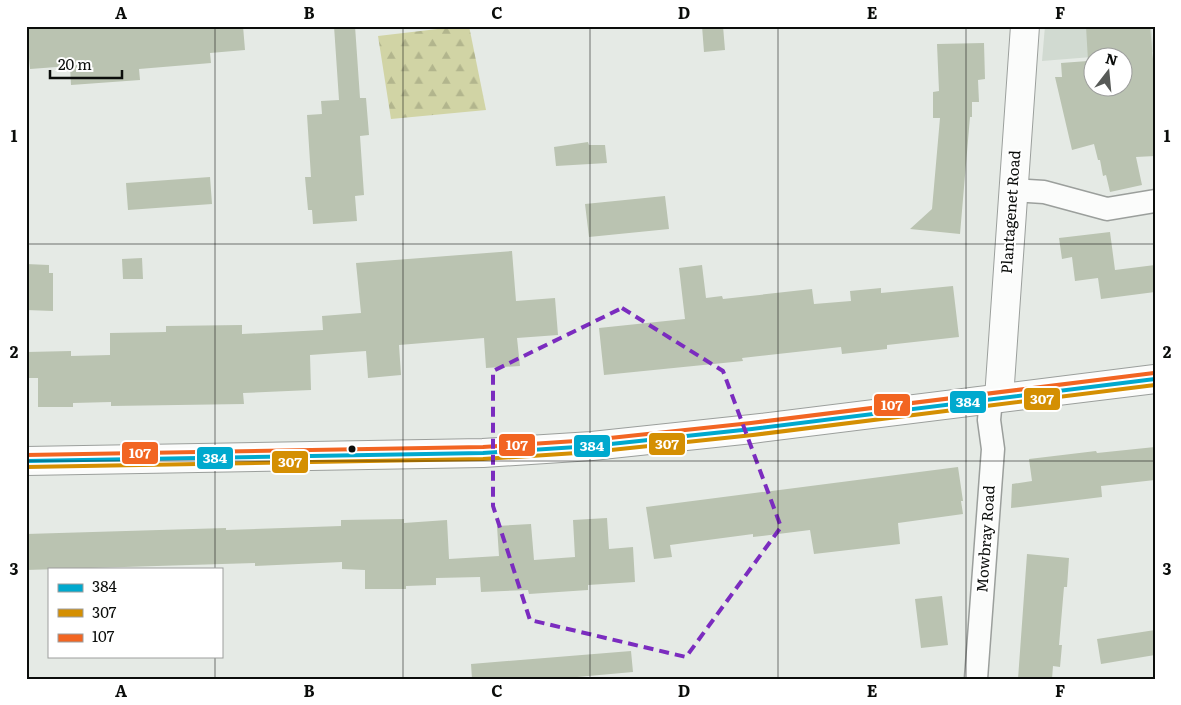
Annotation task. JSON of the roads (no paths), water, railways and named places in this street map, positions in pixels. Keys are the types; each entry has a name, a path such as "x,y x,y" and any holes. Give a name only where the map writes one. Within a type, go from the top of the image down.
{"main road":[{"name":"Plantagenet Road","path":"995,398 1025,26"},
{"path":"26,461 503,452 592,446 1155,378"}],"street":[{"path":"1012,190 1044,192 1107,209 1155,201"},
{"name":"Mowbray Road","path":"976,679 993,449 989,420 995,398"}]}
